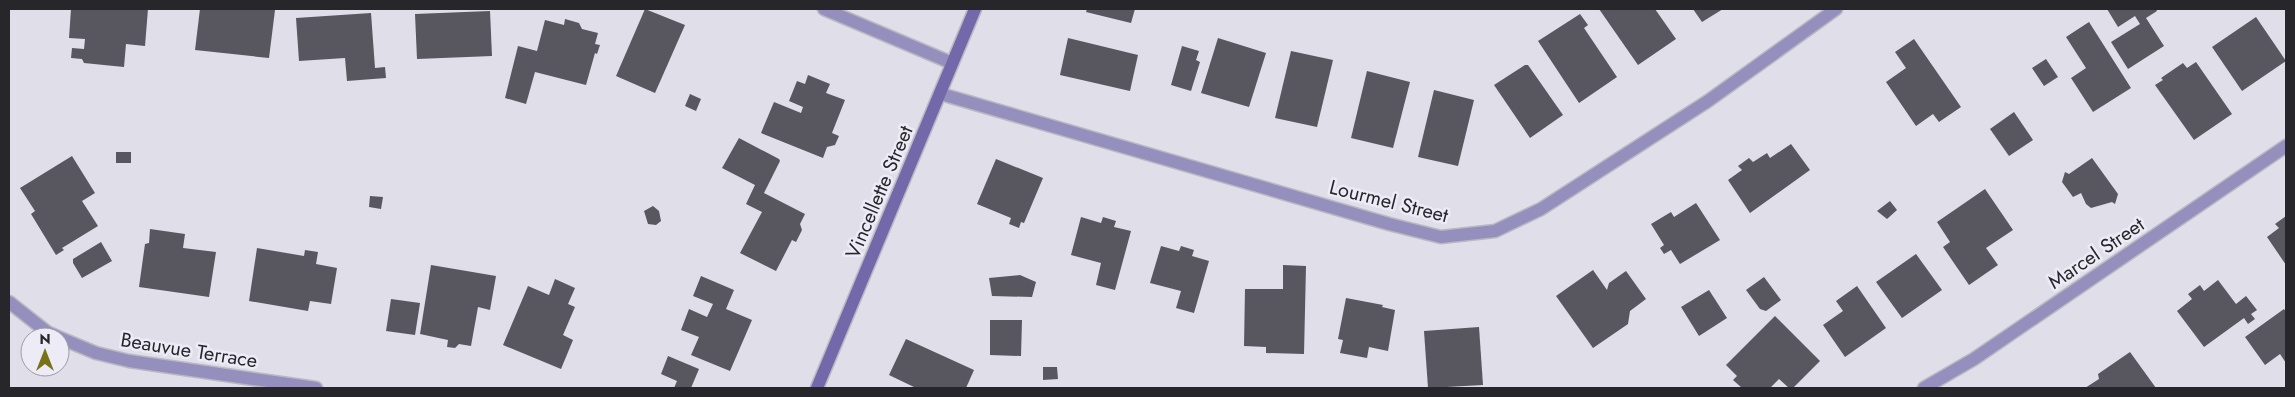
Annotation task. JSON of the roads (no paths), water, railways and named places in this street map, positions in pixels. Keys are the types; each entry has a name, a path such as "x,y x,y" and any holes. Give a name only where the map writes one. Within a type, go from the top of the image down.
{"street":[{"path":"824,9 952,63"},
{"name":"Vincellette Street","path":"817,388 975,9"},
{"name":"Lourmel Street","path":"941,94 1388,224 1441,237 1495,231 1541,209 1708,101 1836,9"},
{"name":"Marcel Street","path":"1924,388 1974,359 2286,146"},
{"name":"Beauvue Terrace","path":"9,302 40,327"},
{"name":"Beauvue Terrace","path":"70,342 96,353 129,361 316,388"}]}
